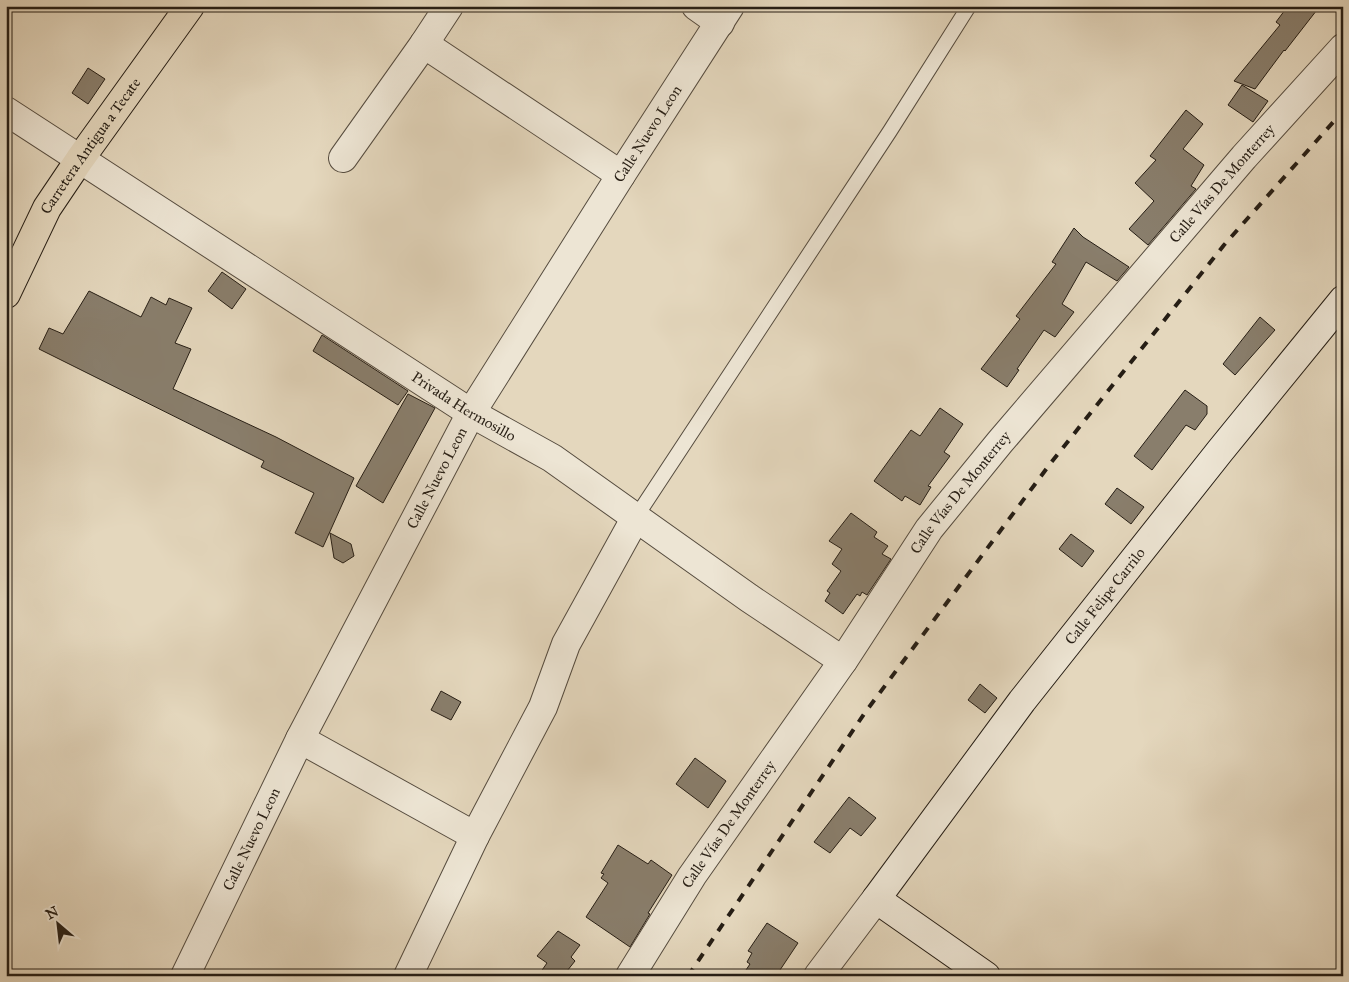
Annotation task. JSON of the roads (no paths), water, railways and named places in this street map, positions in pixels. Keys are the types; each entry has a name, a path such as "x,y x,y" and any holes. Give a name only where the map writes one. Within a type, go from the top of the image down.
{"main road":[{"name":"Carretera Antigua a Tecate","path":"6,294 47,208 190,6"}],"street":[{"path":"343,158 449,6"},
{"path":"696,6 725,15"},
{"name":"Calle Nuevo Leon","path":"185,976 300,739 471,413 621,175 725,15"},
{"path":"424,44 621,175"},
{"name":"Calle Vías De Monterrey","path":"630,976 692,876 842,661 929,529 1244,156 1343,48"},
{"name":"Privada Hermosillo","path":"6,111 471,413 552,458 749,598 842,661"},
{"name":"Calle Felipe Carrilo","path":"818,976 1022,701 1220,451 1343,300"},
{"path":"408,976 476,836 543,707 566,644 636,517"},
{"path":"300,739 476,836"},
{"path":"876,900 986,976"}],"lane":[{"path":"636,517 890,131 969,6"}],"railway":[{"path":"688,976 864,714 1050,464 1224,245 1343,111"}]}
